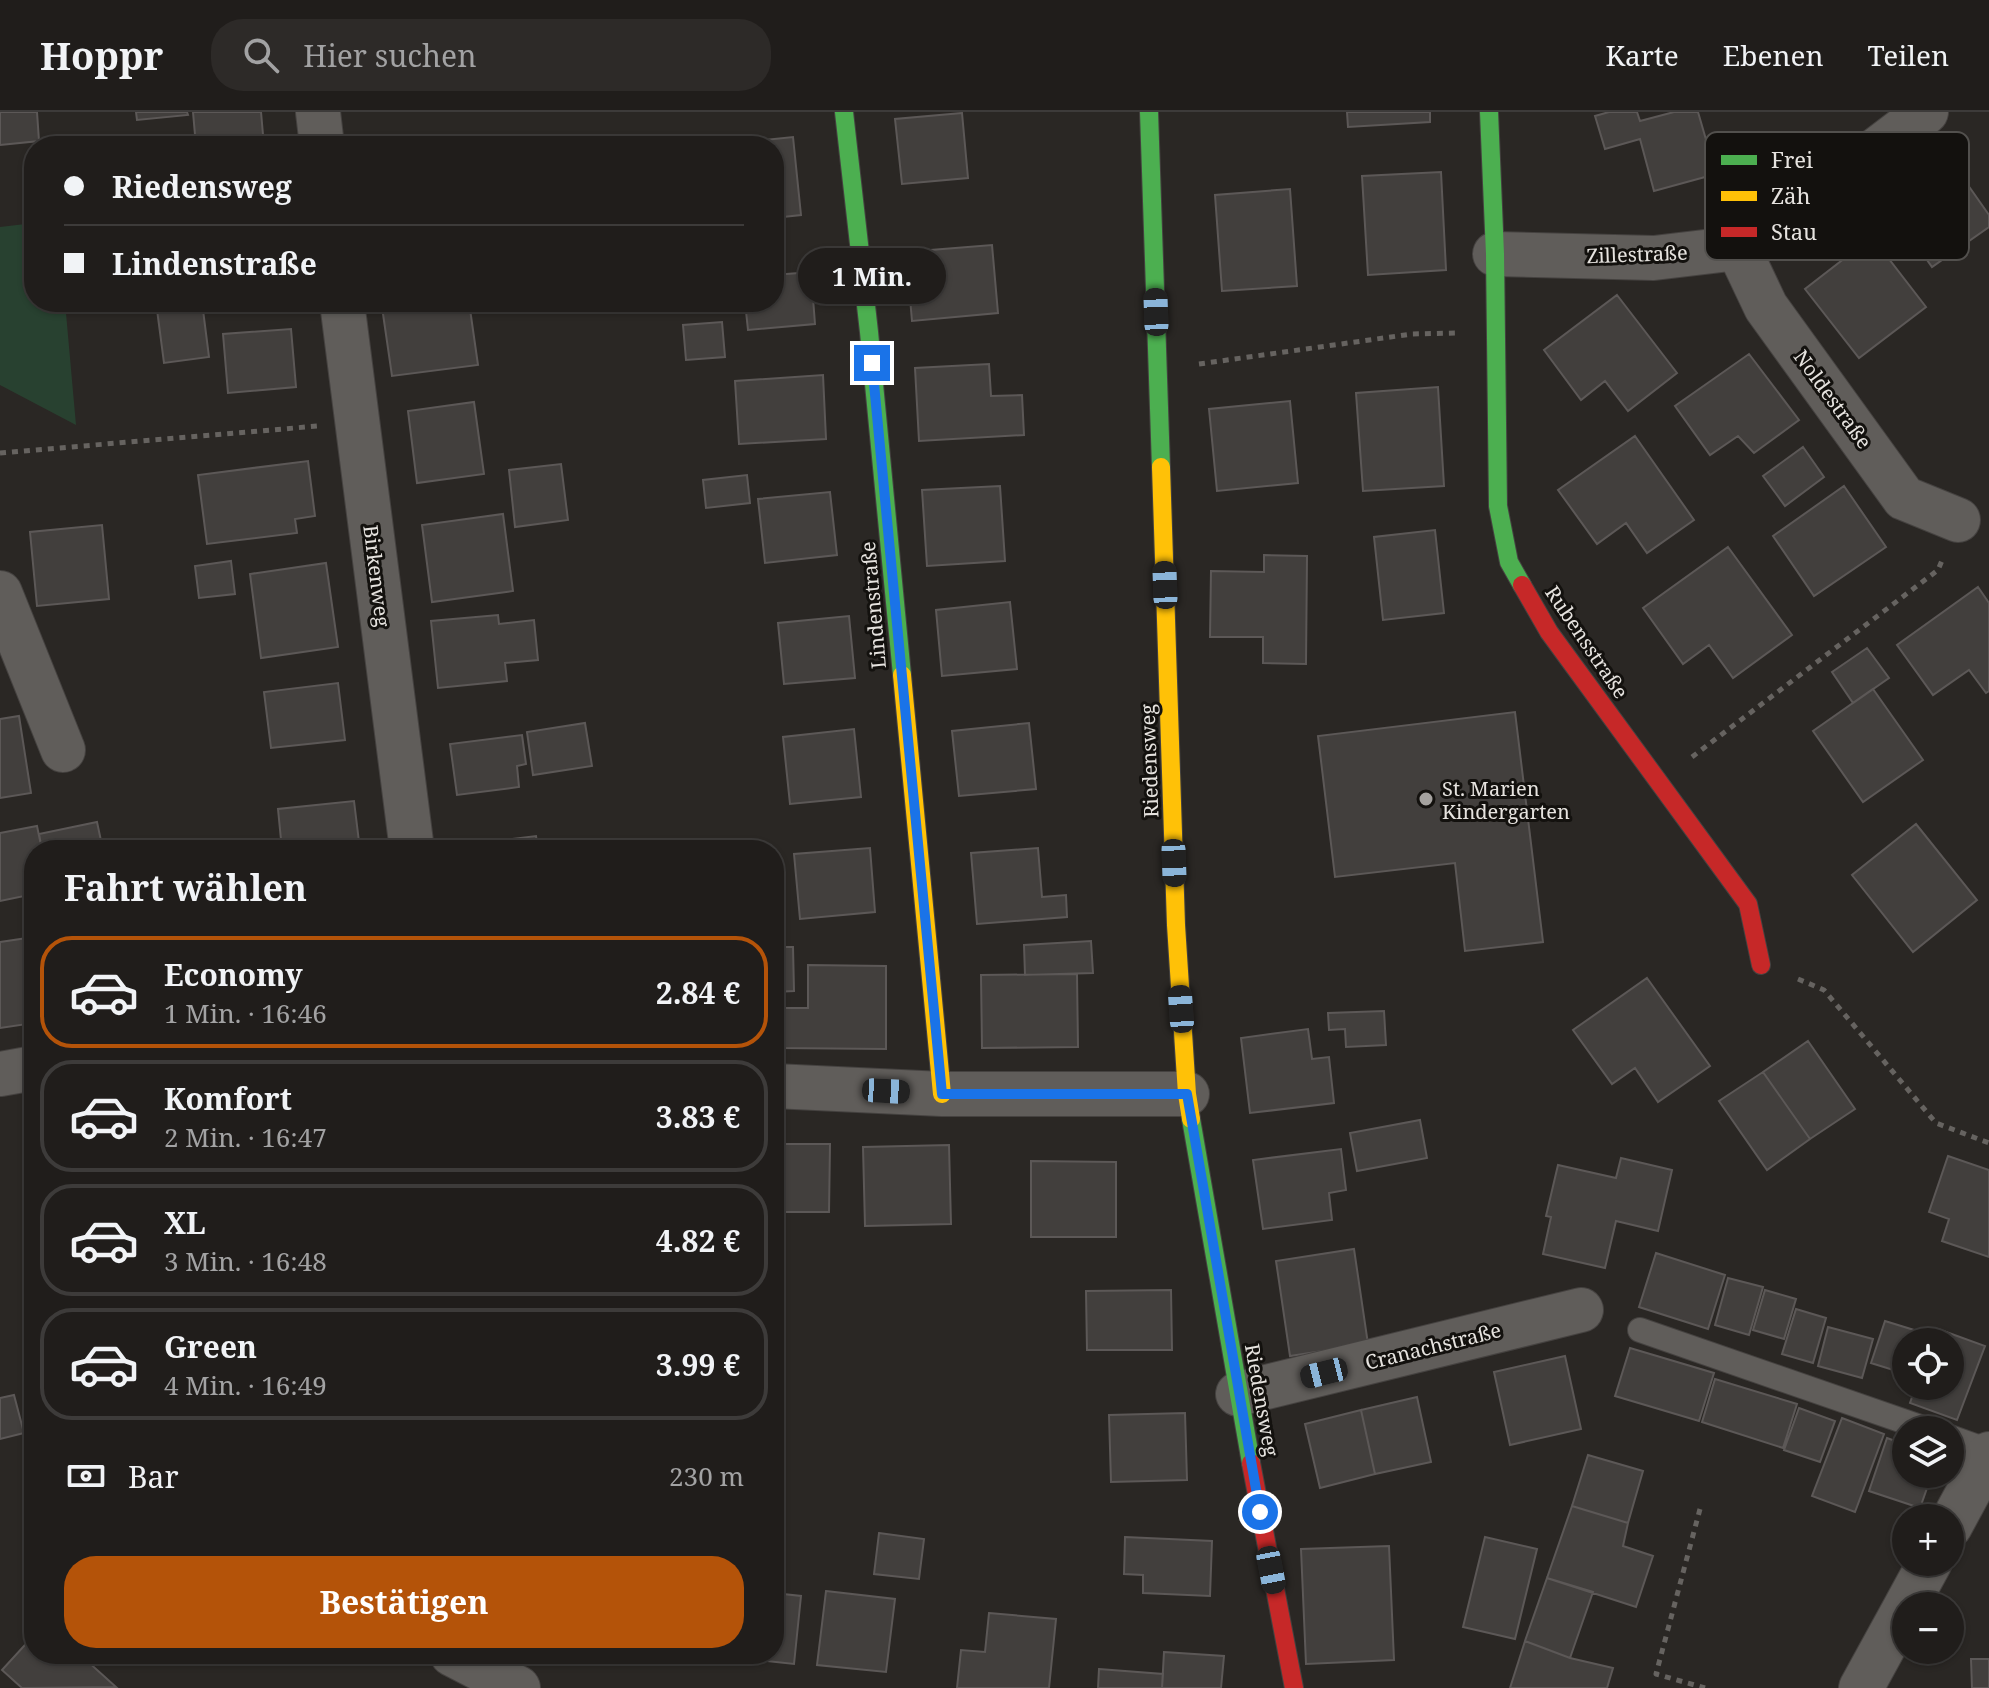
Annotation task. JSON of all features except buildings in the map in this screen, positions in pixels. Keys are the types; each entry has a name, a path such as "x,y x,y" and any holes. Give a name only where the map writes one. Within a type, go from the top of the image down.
{"street":[{"path":"318,112 321,136"},
{"name":"Lindenstraße","path":"844,112 869,332 942,1094"},
{"name":"Riedensweg","path":"1149,112 1176,925 1187,1094 1238,1394 1294,1688"},
{"name":"Rubensstraße","path":"1489,112 1495,254 1498,506 1509,562 1549,632 1748,904 1761,965"},
{"name":"Zillestraße","path":"1900,132 1926,112"},
{"name":"Zillestraße","path":"1495,254 1654,258 1705,252"},
{"name":"Noldestraße","path":"1744,260 1766,307 1904,498 1958,520"},
{"name":"Birkenweg","path":"343,312 411,840"},
{"path":"0,593 63,750"},
{"path":"0,1074 24,1070"},
{"path":"784,1086 942,1094 1187,1094"},
{"name":"Cranachstraße","path":"1238,1394 1581,1310"},
{"path":"1962,1504 1989,1452"},
{"path":"1861,1688 1892,1632"},
{"path":"471,1664 518,1688"}],"lane":[{"path":"1640,1330 1892,1417"},
{"path":"1964,1442 1989,1452"}],"path":[{"path":"1158,369 1412,334 1496,332"},
{"path":"0,453 357,423"},
{"path":"1659,782 1938,570 1958,520"},
{"path":"1761,965 1824,990 1936,1123 1989,1143"},
{"path":"1700,1509 1656,1674 1705,1688"}],"green space":[{"path":"24,224 24,312 66,312 76,425 0,385 0,227"}],"traffic: fast":[{"path":"844,112 902,675"},
{"path":"1149,112 1161,467"},
{"path":"1489,112 1495,254 1498,506 1509,562 1522,585"},
{"path":"1191,1119 1251,1463"}],"traffic: slow":[{"path":"1161,467 1176,925 1191,1119"},
{"path":"902,675 942,1094"}],"traffic: jam":[{"path":"1522,585 1549,632 1748,904 1761,965"},
{"path":"1251,1463 1294,1688"}],"place":[{"name":"St. Marien Kindergarten","path":"1426,799"}],"route":[{"path":"872,363 942,1094 1187,1094 1260,1512"}]}
